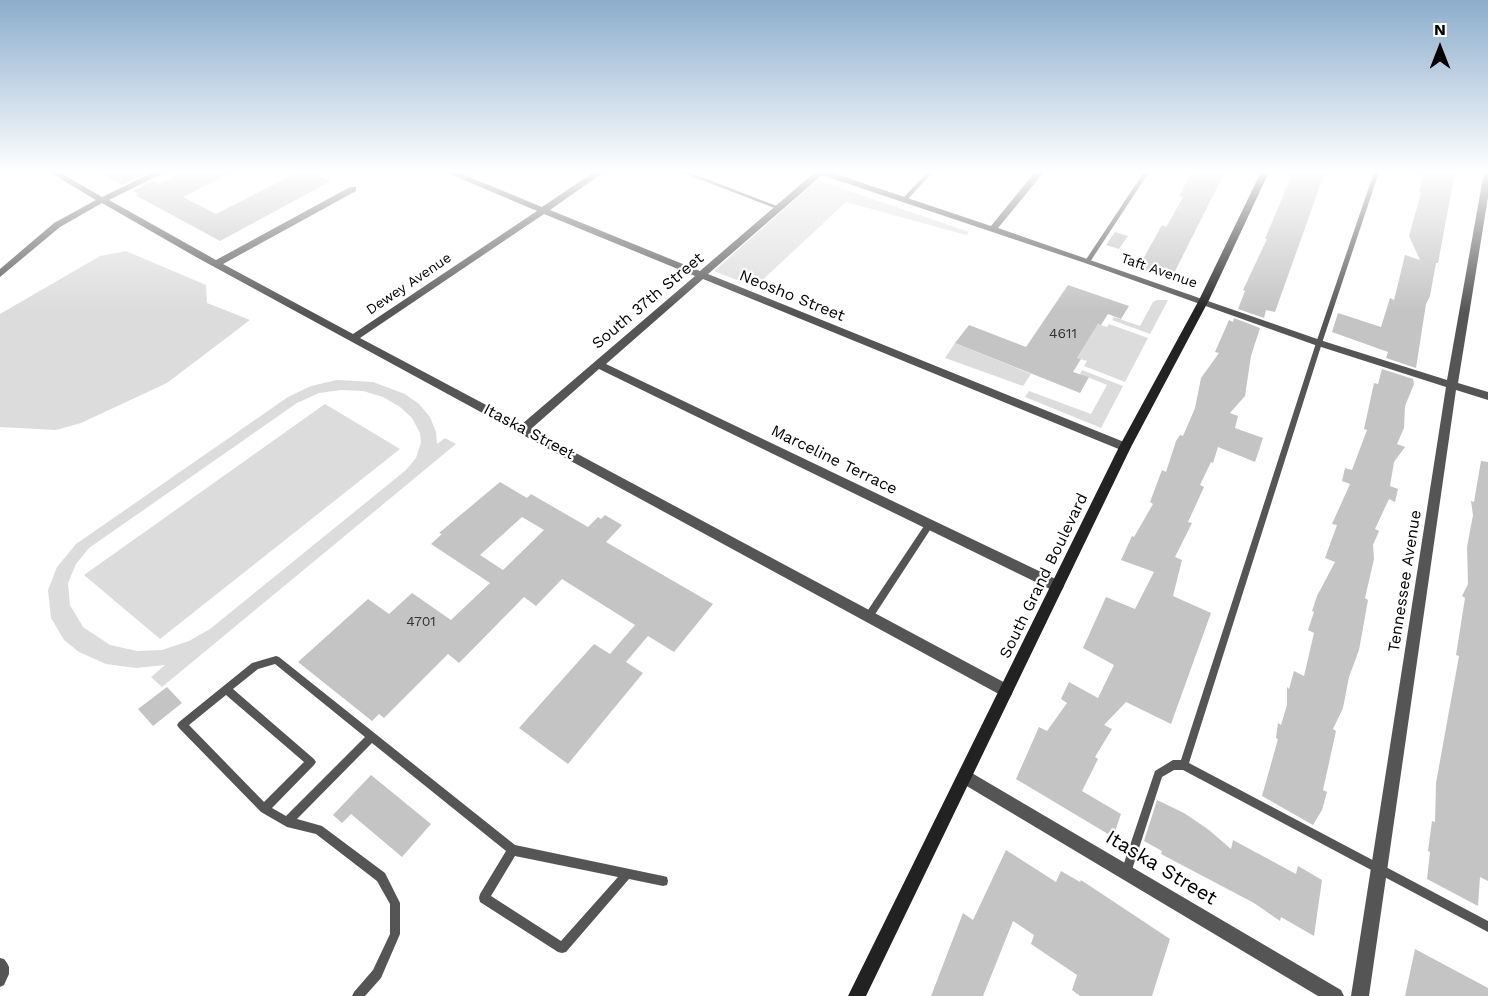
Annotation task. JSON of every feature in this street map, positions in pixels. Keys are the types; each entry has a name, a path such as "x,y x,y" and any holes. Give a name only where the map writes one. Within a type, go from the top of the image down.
{"main road":[{"name":"South Grand Boulevard","path":"857,996 1125,447 1204,300 1243,218"}],"street":[{"path":"0,274 4,266 69,218"},
{"name":"Itaska Street","path":"132,218 1006,691"},
{"path":"216,264 299,218"},
{"name":"Dewey Avenue","path":"353,339 532,218"},
{"name":"Neosho Street","path":"561,218 1125,447"},
{"name":"South 37th Street","path":"524,429 767,218"},
{"name":"Taft Avenue","path":"961,218 1204,300 1318,343 1488,396"},
{"path":"993,229 1002,218"},
{"name":"Tennessee Avenue","path":"1360,996 1452,384 1480,218"},
{"name":"Marceline Terrace","path":"597,364 1057,586"},
{"name":"Itaska Street","path":"965,777 1335,996"}],"lane":[{"path":"1088,261 1116,218"},
{"path":"1184,765 1318,343 1361,218"},
{"path":"869,616 929,525"},
{"path":"358,996 377,974 395,934 395,903 381,877 318,830 286,822 264,809 182,725 255,666 276,660 513,850 663,881"},
{"path":"226,689 311,762 264,809"},
{"path":"286,822 372,737"},
{"path":"1125,872 1158,774 1173,765 1184,765 1378,866 1488,927"},
{"path":"513,850 484,898 562,948 628,873"},
{"path":"0,963 3,967 0,981"}],"shaded area":[{"path":"774,218 828,218 755,287 714,271"},
{"path":"906,218 930,218 969,232 966,235"},
{"path":"126,251 206,285 207,303 250,320 167,383 81,423 56,430 0,427 0,314 100,256"},
{"path":"1168,300 1150,334 1112,320 1114,317 1140,326 1153,302"},
{"path":"1098,324 1107,327 1109,324 1148,338 1125,382 1084,366 1087,361 1077,358"},
{"path":"955,343 1031,374 1023,386 945,358"},
{"path":"1082,370 1123,386 1101,428 1025,397 1029,391 1091,414 1107,385 1080,374"},
{"path":"337,380 373,382 405,394 419,404 430,417 436,432 437,444 445,438 456,444 162,687 151,677 165,665 136,668 106,664 79,652 64,640 51,618 48,590 57,567 76,544 288,397 311,386","holes":["341,390 363,391 383,397 400,407 412,418 420,433 421,442 416,458 406,470 210,629 189,641 162,650 137,651 110,645 83,627 70,605 68,583 76,564 89,548 297,403 319,393"]},
{"path":"325,404 400,449 160,639 84,575"}],"building":[{"path":"178,218 262,218 220,241"},
{"path":"1171,218 1202,218 1171,279 1138,268 1162,225 1166,227"},
{"path":"1274,218 1308,218 1275,312 1266,310 1264,318 1238,309 1245,291 1243,290 1267,239 1265,239"},
{"path":"1414,218 1446,218 1438,263 1436,263 1430,296 1426,304 1416,368 1386,358 1388,352 1332,332 1338,313 1381,327 1390,298 1394,300 1405,255 1420,260 1409,236"},
{"path":"1115,232 1128,236 1119,249 1106,245"},
{"path":"1068,285 1129,306 1121,319 1108,314 1101,325 1098,324 1077,358 1081,359 1073,372 1089,377 1080,393 955,343 969,325 1026,347"},
{"path":"1234,318 1260,328 1251,356 1245,396 1230,413 1238,416 1235,428 1263,438 1255,462 1218,447 1213,463 1211,462 1200,485 1204,487 1188,522 1192,523 1175,557 1182,560 1173,596 1211,613 1171,724 1126,702 1104,725 1112,729 1095,757 1098,759 1082,791 1121,814 1113,837 1016,779 1039,727 1047,731 1067,703 1061,699 1069,682 1098,698 1114,665 1083,648 1106,597 1135,609 1154,572 1121,560 1132,536 1134,537 1153,504 1150,502 1162,470 1166,472 1176,441 1180,435 1183,436 1195,408 1201,378 1219,353 1215,352 1229,320 1233,322"},
{"path":"1382,369 1413,379 1414,384 1405,406 1404,428 1397,444 1405,447 1394,462 1390,486 1398,489 1395,502 1389,499 1375,529 1379,531 1373,545 1374,559 1365,598 1368,600 1359,650 1349,677 1343,708 1333,729 1336,731 1323,790 1327,792 1322,810 1313,825 1262,796 1278,739 1276,738 1278,723 1281,725 1287,705 1287,687 1289,689 1294,671 1304,676 1314,633 1308,630 1314,612 1312,611 1317,596 1335,562 1325,558 1337,525 1332,524 1350,484 1342,481 1345,468 1352,470 1367,430 1364,429 1374,383 1378,384"},
{"path":"1481,461 1488,462 1488,881 1480,877 1478,906 1427,879 1432,821 1435,822 1436,783 1459,656 1456,655 1465,598 1462,596 1468,584 1467,547 1473,515 1471,501 1474,502"},
{"path":"500,482 527,498 531,494 588,527 598,517 601,519 605,515 622,525 606,542 713,604 674,652 648,636 626,662 643,673 568,764 519,728 594,644 610,654 635,625 562,579 536,606 524,597 459,663 448,654 384,718 379,714 372,721 298,662 368,599 389,614 412,593 451,620 490,583 431,544 442,534 439,533","holes":["522,517 544,530 503,570 480,555"]},
{"path":"167,687 182,703 153,726 138,709"},
{"path":"371,775 431,824 402,857 351,814 342,823 333,815"},
{"path":"1157,800 1184,813 1231,849 1233,840 1296,874 1298,866 1322,880 1314,936 1281,917 1280,921 1254,903 1161,854 1162,851 1144,841"},
{"path":"1006,850 1056,882 1061,871 1080,882 1081,880 1170,939 1152,996 1080,996 1072,990 1077,975 1031,944 1034,935 1013,921 983,996 931,996 963,913 973,920"},
{"path":"1415,949 1488,988 1488,996 1405,996"}]}
